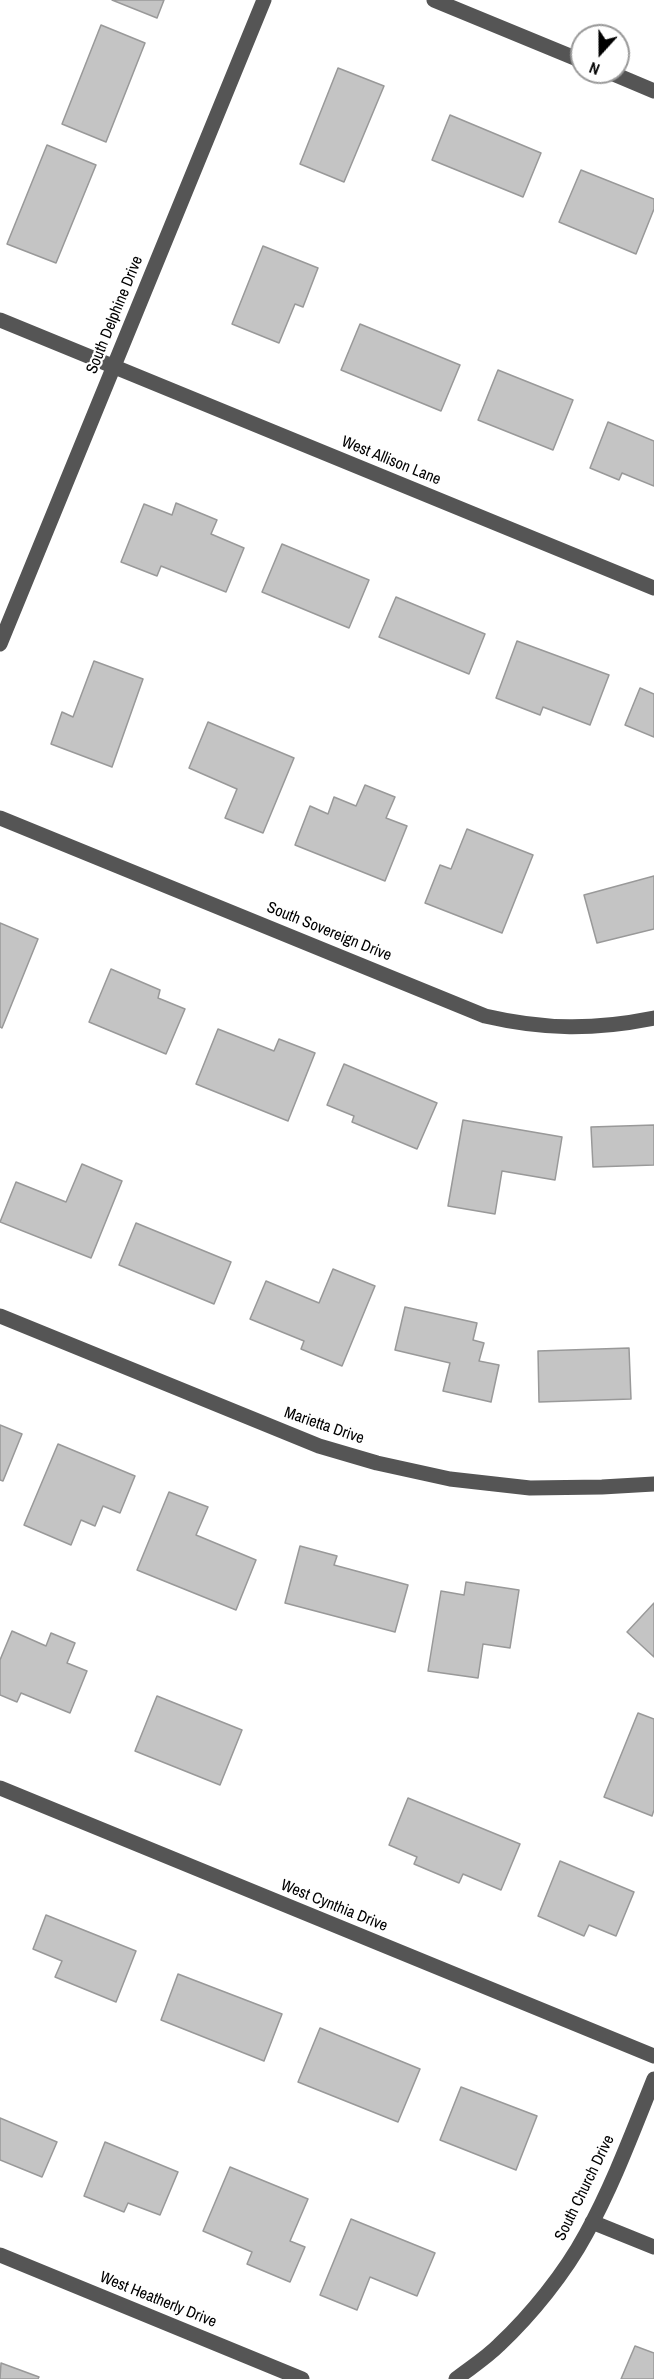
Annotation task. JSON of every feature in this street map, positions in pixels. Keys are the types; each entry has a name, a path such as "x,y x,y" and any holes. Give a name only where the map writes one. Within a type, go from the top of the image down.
{"street":[{"name":"South Delphine Drive","path":"0,644 264,0"},
{"path":"434,0 570,56"},
{"path":"630,81 654,91"},
{"name":"West Allison Lane","path":"0,320 654,588"},
{"name":"South Sovereign Drive","path":"0,818 486,1016 520,1024 587,1028 654,1018"},
{"name":"Marietta Drive","path":"0,1316 319,1446 377,1463 450,1479 530,1488 602,1488 654,1484"},
{"name":"West Cynthia Drive","path":"0,1788 654,2056"},
{"name":"South Church Drive","path":"456,2379 498,2346 527,2315 551,2287 586,2235 616,2172 654,2079"},
{"path":"592,2222 654,2247"},
{"name":"West Heatherly Drive","path":"0,2255 303,2379"}],"building":[{"path":"112,0 164,0 157,18"},
{"path":"101,25 145,43 106,142 62,124"},
{"path":"338,68 384,86 344,182 300,164"},
{"path":"450,115 541,153 523,197 432,160"},
{"path":"47,145 96,165 56,263 7,244"},
{"path":"581,170 654,199 654,209 636,254 559,222"},
{"path":"263,246 318,268 303,307 295,304 279,343 232,324"},
{"path":"360,324 460,365 441,411 341,370"},
{"path":"498,370 573,400 553,450 478,420"},
{"path":"608,422 654,441 654,486 622,473 619,480 590,468"},
{"path":"176,503 217,520 211,534 244,548 226,592 161,566 157,576 121,562 144,504 172,515"},
{"path":"282,544 369,580 349,628 262,592"},
{"path":"396,597 485,634 469,674 379,637"},
{"path":"517,641 609,675 590,725 543,707 540,715 496,698"},
{"path":"94,661 143,679 112,767 51,744 62,712 73,717"},
{"path":"640,688 654,694 654,737 625,725"},
{"path":"208,722 294,758 263,833 225,818 237,789 189,768"},
{"path":"365,785 395,797 386,818 407,826 385,881 295,845 310,806 328,814 334,797 356,806"},
{"path":"467,829 533,855 502,933 425,903 440,865 451,869"},
{"path":"654,876 654,929 597,943 584,895"},
{"path":"0,923 38,939 2,1028 0,1027"},
{"path":"111,969 160,990 158,998 185,1009 166,1054 89,1022"},
{"path":"218,1029 274,1051 279,1039 315,1053 288,1121 196,1084"},
{"path":"344,1064 437,1103 417,1149 352,1122 354,1116 327,1105"},
{"path":"463,1120 562,1137 555,1180 502,1171 495,1214 448,1206"},
{"path":"654,1125 654,1165 593,1167 591,1127"},
{"path":"82,1164 122,1181 91,1258 0,1222 16,1182 66,1202"},
{"path":"136,1223 231,1262 214,1304 119,1265"},
{"path":"333,1269 375,1286 342,1366 301,1349 304,1341 250,1319 266,1281 319,1303"},
{"path":"405,1307 477,1323 473,1340 484,1343 479,1361 499,1365 491,1402 443,1391 450,1363 395,1350"},
{"path":"629,1348 631,1399 539,1402 538,1351"},
{"path":"0,1425 22,1434 3,1481 0,1480"},
{"path":"58,1444 135,1476 120,1513 103,1506 95,1526 81,1520 71,1545 24,1525"},
{"path":"169,1492 208,1507 196,1535 256,1560 236,1610 137,1570"},
{"path":"300,1546 337,1556 334,1565 408,1585 395,1632 285,1603"},
{"path":"466,1582 519,1590 510,1648 483,1644 478,1678 428,1671 441,1591 464,1595"},
{"path":"654,1603 654,1657 627,1632"},
{"path":"12,1631 46,1646 51,1633 75,1643 67,1663 87,1671 70,1713 21,1693 17,1702 0,1695 0,1660"},
{"path":"157,1696 242,1730 220,1785 135,1751"},
{"path":"638,1713 654,1719 654,1810 652,1816 604,1797"},
{"path":"408,1798 520,1844 501,1890 463,1874 459,1883 414,1864 417,1857 389,1845"},
{"path":"560,1861 634,1892 616,1936 589,1925 584,1936 538,1916"},
{"path":"46,1915 136,1951 116,2002 55,1977 62,1961 33,1949"},
{"path":"178,1974 282,2014 264,2061 161,2020"},
{"path":"320,2028 420,2069 398,2122 298,2082"},
{"path":"461,2087 537,2116 516,2170 440,2140"},
{"path":"0,2118 57,2142 42,2177 0,2160"},
{"path":"105,2142 178,2172 160,2215 128,2203 124,2212 84,2196"},
{"path":"230,2167 308,2199 290,2241 305,2247 290,2282 247,2264 252,2252 203,2231"},
{"path":"351,2219 435,2253 417,2296 370,2277 357,2310 320,2295"},
{"path":"635,2346 654,2353 654,2379 621,2379"},
{"path":"1,2363 39,2377 38,2379 0,2379"}]}
